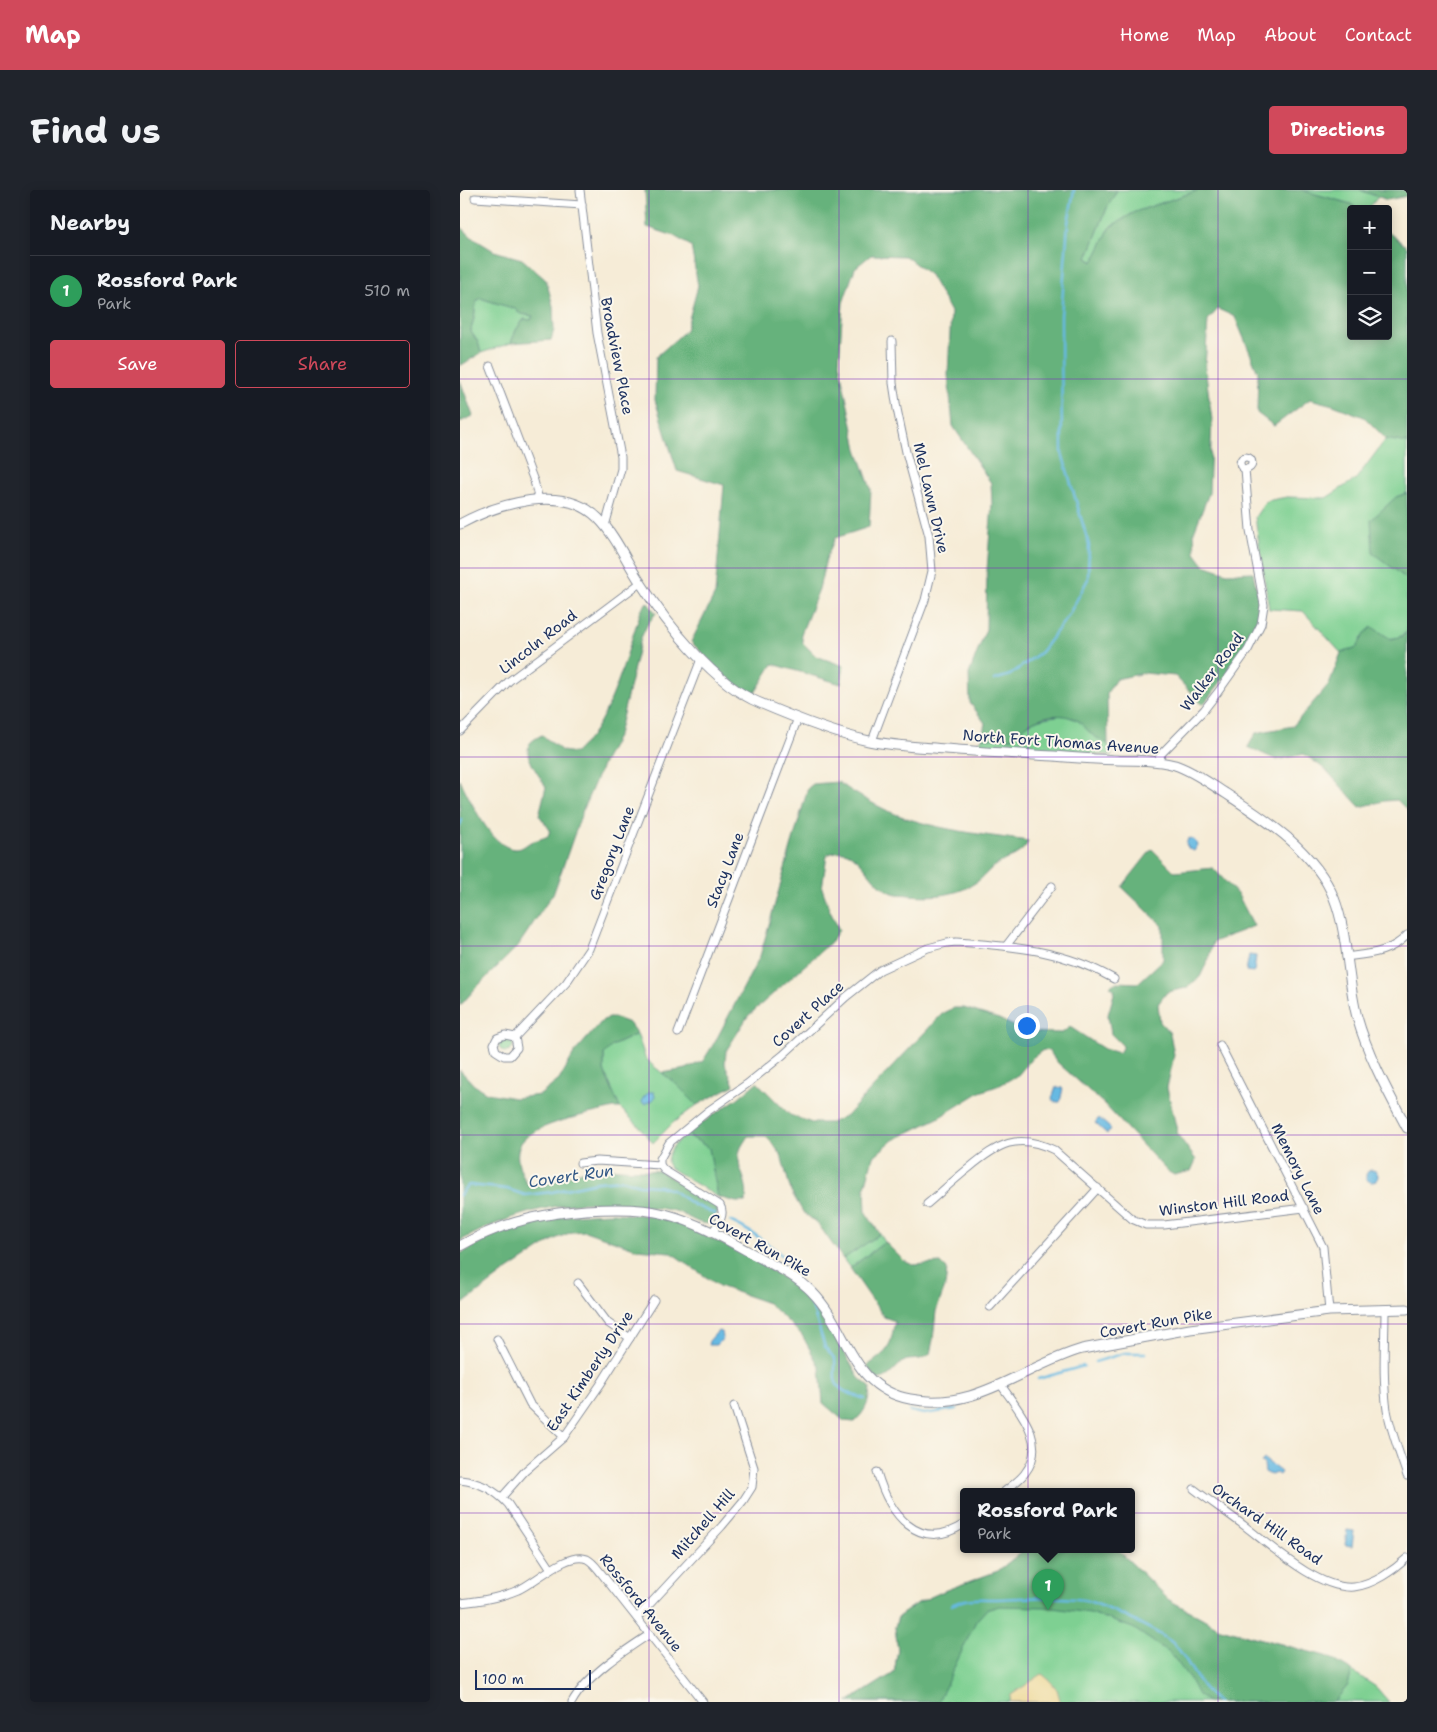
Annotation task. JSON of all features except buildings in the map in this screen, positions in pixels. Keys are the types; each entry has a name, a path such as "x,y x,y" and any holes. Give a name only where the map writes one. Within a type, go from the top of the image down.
{"street":[{"name":"Broadview Place","path":"580,190 597,335 621,457 621,469 605,526"},
{"path":"474,198 582,205"},
{"name":"Mel Lawn Drive","path":"872,741 927,593 932,571 929,536 906,452 897,409 893,382 892,341"},
{"path":"490,366 534,481 539,500"},
{"name":"Walker Road","path":"1157,761 1162,753 1204,710 1223,686 1248,650 1262,624 1264,606 1251,536 1245,469"},
{"name":"North Fort Thomas Avenue","path":"460,524 494,509 539,500 553,499 566,501 582,507 593,514 605,526 640,583 666,618 701,659 736,690 749,699 844,735 906,746 1014,754 1157,761 1182,768 1204,780 1266,821 1297,846 1323,877 1333,896 1340,918 1357,1015 1364,1039 1379,1074 1407,1128"},
{"name":"Lincoln Road","path":"460,731 508,681 640,583"},
{"name":"Gregory Lane","path":"515,1037 566,983 589,949 701,659"},
{"name":"Stacy Lane","path":"678,1033 798,718"},
{"path":"1006,946 1052,886"},
{"path":"1346,957 1382,951 1396,944 1407,935"},
{"name":"Covert Place","path":"660,1165 660,1155 686,1129 783,1055 846,997 880,970 919,951 947,943 1006,946 1050,953 1076,960 1114,979"},
{"name":"Memory Lane","path":"1220,1045 1304,1208 1322,1247 1330,1311"},
{"name":"Winston Hill Road","path":"927,1204 989,1151 1002,1145 1016,1142 1033,1142 1054,1150 1132,1219 1142,1223 1153,1225 1304,1208"},
{"path":"580,1163 597,1161 660,1165 672,1176 720,1205 722,1216 712,1232"},
{"path":"990,1307 1098,1188"},
{"name":"Covert Run Pike","path":"460,1246 490,1231 534,1216 572,1210 621,1209 664,1213 712,1232 774,1265 808,1288 824,1307 863,1372 871,1381 884,1390 911,1400 933,1401 972,1396 1001,1385 1064,1354 1190,1329 1330,1311 1407,1309"},
{"path":"578,1283 608,1323 630,1338"},
{"name":"East Kimberly Drive","path":"502,1497 525,1471 564,1437 600,1385 654,1300"},
{"path":"1385,1309 1387,1409 1392,1431 1407,1476"},
{"path":"497,1339 530,1404 537,1413 564,1437"},
{"path":"1001,1385 1028,1424 1034,1444 1033,1454 1026,1472 1008,1488"},
{"name":"Mitchell Hill","path":"637,1618 722,1526 752,1487 754,1468 734,1406"},
{"path":"876,1472 882,1490 891,1505 902,1520 914,1529 936,1535 945,1534 960,1526"},
{"path":"460,1480 480,1484 502,1497 551,1569"},
{"name":"Orchard Hill Road","path":"1194,1489 1284,1556 1322,1580 1336,1585 1355,1587 1366,1584 1379,1578 1407,1558"},
{"name":"Rossford Avenue","path":"460,1603 517,1591 551,1569 573,1559 587,1559 595,1565 703,1702"},
{"path":"572,1702 589,1679 650,1634"}],"green space":[{"path":"645,190 1117,190 1107,208 1087,258 1093,262 1110,227 1135,212 1199,190 1301,190 1351,204 1352,205 1347,205 1347,340 1392,340 1392,235 1407,247 1407,443 1386,439 1364,417 1333,405 1310,399 1274,426 1257,413 1258,372 1235,317 1218,309 1208,320 1205,367 1212,420 1209,493 1194,532 1195,553 1204,565 1227,573 1253,572 1259,610 1253,633 1246,646 1203,705 1175,676 1144,673 1116,679 1107,693 1108,744 1091,734 1077,720 1060,716 1051,716 1034,721 1019,731 1013,738 982,738 985,723 970,703 969,674 986,629 987,570 992,504 991,483 953,426 948,375 951,312 930,275 905,256 871,255 855,268 843,303 839,363 857,449 871,489 869,527 835,538 826,559 819,589 801,634 803,643 816,656 844,666 841,684 773,664 753,696 723,674 691,642 715,594 724,485 677,471 655,400 656,357 686,330 698,286 691,246 674,236 647,227"},
{"path":"1117,190 1199,190 1135,212 1110,227 1094,262 1087,258 1107,208"},
{"path":"1301,190 1360,190 1378,197 1371,205 1351,204"},
{"path":"1360,190 1407,190 1407,196 1387,200"},
{"path":"460,226 473,238 494,251 522,259 546,280 553,306 554,330 551,340 511,343 516,330 524,319 531,320 533,316 521,314 515,309 480,298 476,305 471,332 478,342 481,353 460,366"},
{"path":"480,298 515,309 521,314 533,316 531,320 524,319 516,330 511,343 481,353 478,342 471,332 476,305"},
{"path":"460,380 473,416 460,422"},
{"path":"1386,439 1407,443 1407,493 1396,497 1399,573 1407,579 1407,631 1403,635 1392,638 1365,633 1357,647 1341,653 1303,611 1269,609 1255,517 1266,501 1287,497 1326,498 1356,479"},
{"path":"1407,493 1407,579 1373,553 1371,520 1396,497"},
{"path":"647,602 656,613 647,625 641,638 618,735 604,761 584,807 554,892 518,946 460,1006 460,780 482,821 490,832 506,847 515,849 523,847 548,836 550,830 539,815 546,787 532,765 528,753 531,742 542,735 562,751 575,753 589,738 608,707 641,611"},
{"path":"1372,627 1391,639 1403,636 1407,631 1407,810 1397,800 1360,807 1326,770 1304,754 1277,760 1248,747 1256,733 1293,726 1329,684 1341,653 1357,647 1365,633"},
{"path":"1064,715 1079,721 1093,735 1108,744 1112,755 976,746 982,738 1013,738 1024,727 1036,720"},
{"path":"838,782 875,805 922,823 1028,841 1020,852 995,866 968,887 960,891 935,896 893,893 884,888 855,858 847,853 838,852 827,855 822,888 839,930 830,943 748,1016 726,1051 725,1064 734,1085 697,1105 662,1073 686,1069 703,1061 716,1040 760,956 808,788 813,784"},
{"path":"1152,849 1175,872 1213,868 1238,895 1254,926 1213,942 1208,960 1200,977 1186,988 1167,992 1158,1004 1160,1022 1170,1033 1174,1055 1167,1088 1178,1135 1196,1160 1191,1171 1174,1175 1167,1171 1104,1104 1058,1063 1049,1051 1043,1050 1032,1058 1018,1075 1000,1085 980,1092 938,1118 893,1140 873,1157 865,1187 866,1213 880,1234 843,1259 818,1224 803,1212 791,1191 781,1155 765,1136 748,1136 740,1150 739,1163 747,1195 745,1202 736,1202 718,1197 709,1148 686,1134 738,1098 757,1082 790,1115 812,1123 831,1123 847,1115 942,1014 954,1008 964,1008 999,1019 1026,1032 1062,1033 1070,1027 1104,1049 1119,1053 1123,1046 1111,1034 1108,1015 1115,990 1110,986 1117,982 1138,983 1163,960 1163,926 1122,887"},
{"path":"613,1017 629,1023 637,1034 612,1046 604,1054 604,1071 620,1108 564,1120 528,1136 521,1143 518,1153 520,1169 527,1184 544,1185 585,1170 601,1168 660,1171 715,1205 718,1211 715,1219 711,1223 706,1224 675,1211 616,1204 583,1203 551,1207 520,1215 474,1233 460,1241 460,1070 474,1085 487,1093 515,1098 540,1095 559,1080 575,1052 603,1020"},
{"path":"637,1034 645,1057 697,1105 674,1122 653,1143 620,1108 604,1071 604,1054 612,1046"},
{"path":"506,1038 511,1040 513,1045 511,1050 506,1052 501,1050 499,1045 501,1040"},
{"path":"686,1134 709,1148 718,1197 670,1168 667,1162 669,1153 673,1146"},
{"path":"612,1213 655,1216 683,1225 749,1257 811,1295 859,1378 870,1387 868,1402 861,1414 854,1422 844,1421 823,1403 820,1368 802,1335 768,1303 719,1286 670,1252 637,1249 585,1231 572,1232 555,1239 508,1270 460,1306 460,1254 499,1233 523,1224 567,1216"},
{"path":"880,1234 885,1242 850,1268 843,1259"},
{"path":"885,1242 904,1261 913,1265 941,1263 947,1269 945,1287 936,1311 930,1354 920,1359 905,1361 888,1376 876,1379 867,1366 881,1356 888,1348 895,1321 884,1317 850,1268"},
{"path":"1020,1553 1121,1553 1169,1600 1220,1628 1285,1645 1264,1702 848,1702 894,1673 898,1650 895,1627 898,1617 918,1603 944,1591 998,1571"},
{"path":"1020,1553 1121,1553 1169,1600 1220,1628 1329,1657 1352,1671 1348,1685 1334,1702 1208,1702 1198,1695 1189,1678 1171,1654 1133,1628 1090,1613 1045,1607 999,1606 986,1610 976,1621 938,1702 848,1702 894,1673 898,1650 895,1627 898,1617 918,1603 944,1591 998,1571"},
{"path":"1352,1671 1376,1687 1389,1702 1334,1702 1348,1685"}],"sand":[{"path":"1042,1674 1054,1686 1060,1702 1011,1702 1011,1695"}],"water":[{"path":"1191,838 1198,845 1194,851 1189,849 1186,844 1188,839"},
{"path":"1249,955 1256,956 1254,972 1246,971"},
{"path":"1056,1087 1063,1088 1060,1102 1054,1102 1052,1099"},
{"path":"649,1092 654,1092 655,1097 644,1104 642,1102 643,1098"},
{"path":"1099,1118 1111,1129 1107,1134 1095,1123"},
{"path":"1372,1170 1378,1176 1372,1182 1366,1176"},
{"path":"718,1331 722,1332 723,1338 717,1345 708,1345 709,1341"},
{"path":"1264,1459 1281,1472 1279,1475 1276,1473 1271,1475 1265,1472 1264,1464 1261,1462"},
{"path":"1347,1530 1354,1531 1352,1546 1345,1545"}],"waterway":[{"path":"994,680 1010,675 1041,652 1068,616 1088,579 1089,545 1062,453 1061,316 1068,223 1074,190"},
{"path":"460,825 462,820"},
{"name":"Covert Run","path":"460,1195 469,1185 507,1189 525,1195 552,1192 597,1182 622,1180 672,1190 694,1205 715,1214"},
{"name":"Covert Run","path":"730,1221 767,1243 799,1272"},
{"name":"Covert Run","path":"804,1293 813,1309 825,1347 835,1359 836,1383 843,1390 865,1399"},
{"name":"Covert Run","path":"1095,1362 1125,1353 1146,1353"},
{"name":"Covert Run","path":"1038,1379 1084,1366"},
{"name":"Covert Run","path":"910,1411 924,1414 957,1409"},
{"path":"951,1605 965,1600 977,1599 1051,1598 1091,1602 1145,1626 1175,1645 1199,1682 1218,1702"}],"place":[{"name":"Rossford Park","path":"1048,1610"}]}
